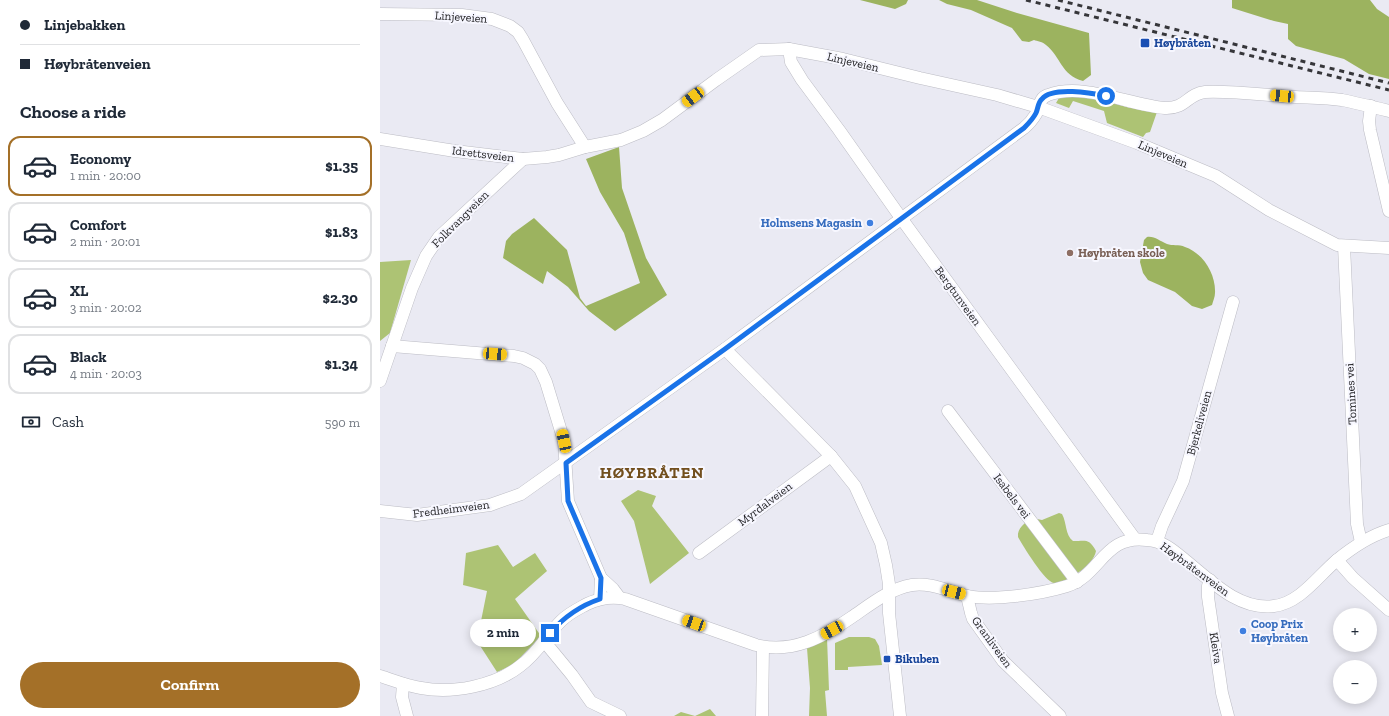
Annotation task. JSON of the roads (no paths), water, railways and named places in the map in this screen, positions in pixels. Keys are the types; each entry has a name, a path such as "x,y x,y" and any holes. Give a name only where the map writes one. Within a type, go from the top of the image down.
{"street":[{"name":"Linjeveien","path":"380,14 480,17 501,21 510,26 518,32 524,40 557,103 585,147 622,140 643,131 662,120 759,50 789,49 843,59 997,95 1038,107 1137,142 1216,176 1269,210 1337,245 1389,248"},
{"name":"Bergtunveien","path":"789,49 791,62 802,80 1135,539"},
{"name":"Fredheimveien","path":"380,511 417,515 490,505 522,494 725,349 1024,128 1033,118 1043,97 1055,93 1065,92 1094,93 1165,108 1178,107 1187,101 1192,95 1206,92 1340,100 1371,106"},
{"path":"1389,110 1371,106 1369,121 1389,211"},
{"name":"Idrettsveien","path":"380,139 455,151 523,159 547,157 585,147"},
{"name":"Folkvangveien","path":"380,381 387,349 426,256 445,232 523,159"},
{"name":"Tomines vei","path":"1344,246 1357,524 1361,542"},
{"name":"Bjerkeliveien","path":"1157,541 1162,526 1183,481 1233,302"},
{"path":"387,349 503,354 523,358 535,364 540,369 544,376 558,417 564,441 568,501 601,578 619,597"},
{"path":"725,349 831,456 855,486 881,543 886,565 889,592 889,613 900,716"},
{"name":"Isabels vei","path":"948,411 1076,582"},
{"name":"Myrdalveien","path":"699,553 831,456"},
{"name":"Høybråtenveien","path":"380,676 419,688 436,690 463,688 484,683 504,676 521,666 568,614 600,599 609,597 619,597 763,647 786,648 814,639 842,624 889,592 903,587 918,584 937,587 967,596 987,598 1019,595 1060,588 1076,582 1090,572 1114,547 1135,539 1157,541 1172,550 1231,595 1248,604 1263,607 1279,605 1303,592 1337,560 1361,542 1389,530"},
{"path":"1337,560 1353,578 1389,610"},
{"path":"600,599 601,578"},
{"name":"Kleiva","path":"1210,580 1208,586 1208,597 1222,693 1228,716"},
{"name":"Granliveien","path":"967,596 974,619 1003,661 1060,716"},
{"path":"544,641 592,702 620,716"},
{"path":"762,716 763,647"},
{"path":"403,684 402,697 407,716"}],"railway":[{"path":"1026,0 1389,90"},
{"path":"1058,0 1389,83"}],"place":[{"name":"Høybråten","path":"1145,43"},
{"name":"Holmsens Magasin","path":"870,223"},
{"name":"Høybråten skole","path":"1070,253"},
{"name":"Coop Prix Høybråten","path":"1243,631"},
{"name":"Bikuben","path":"887,659"}],"district":[{"name":"HØYBRÅTEN","path":"652,472"}]}
